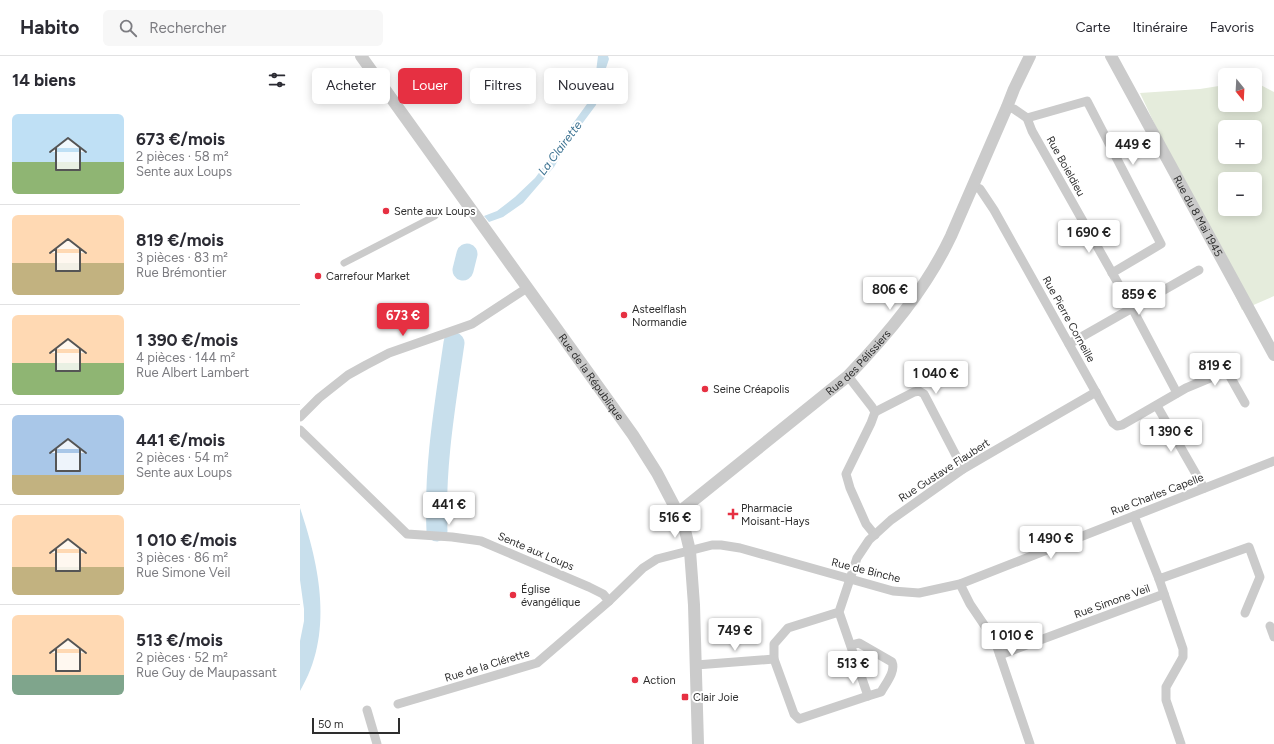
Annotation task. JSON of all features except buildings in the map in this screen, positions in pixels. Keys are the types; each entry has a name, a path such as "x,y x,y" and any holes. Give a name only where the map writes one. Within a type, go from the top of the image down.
{"street":[{"name":"Rue de la République","path":"361,56 641,448 657,473 680,517 690,551 694,601 698,744"},
{"name":"Rue des Pélissiers","path":"680,517 848,376 897,321 930,274 948,242 1014,89 1030,56"},
{"name":"Rue du 8 Mai 1945","path":"1111,56 1274,355"},
{"path":"1007,106 1027,118 1087,101 1162,244 1112,273"},
{"name":"Rue Boieldieu","path":"1027,118 1032,131 1132,308 1177,393"},
{"name":"Rue Pierre Corneille","path":"973,186 980,189 994,210 1113,423 1117,426 1122,425 1157,406"},
{"path":"344,264 435,216"},
{"path":"1069,344 1199,270"},
{"path":"300,417 319,398 348,375 389,353 472,324 527,288"},
{"path":"1204,488 1157,406 1186,388 1227,371 1245,403"},
{"path":"848,376 875,412"},
{"path":"875,535 866,524 850,488 846,474 871,424 875,412 914,392 919,391 924,394 963,469"},
{"name":"Rue Gustave Flaubert","path":"839,612 857,558 869,540 890,520 963,469 1096,392"},
{"name":"Sente aux Loups","path":"300,430 407,534 452,537 481,541 589,587 603,594 609,601"},
{"name":"Rue Charles Capelle","path":"960,584 1274,461"},
{"path":"1134,516 1159,579 1183,649 1183,657 1166,687 1166,700 1181,744"},
{"name":"Rue de Binche","path":"690,551 712,545 733,546 893,591 919,593 960,584"},
{"path":"1159,579 1249,547 1260,577 1245,613"},
{"name":"Rue de la Clérette","path":"398,704 537,663 609,601 643,568 658,559 690,551"},
{"path":"960,584 970,604 995,641 1030,744"},
{"name":"Rue Simone Veil","path":"1000,655 1164,594"},
{"path":"851,645 858,643 892,662 894,666 881,692 799,719 794,714 774,659 774,644 788,628 839,612 868,696"},
{"path":"1270,626 1274,637"},
{"path":"696,665 774,659"},
{"path":"367,710 377,744"}],"green space":[{"path":"1218,86 1218,112 1262,112 1262,86 1274,92 1274,296 1242,310 1140,93 1200,89"}],"water":[{"path":"598,56 608,56 609,59 606,68 596,68"},
{"path":"587,104 596,104 573,136 554,167 523,203 503,217 489,222 484,216 497,211 515,197 535,178 554,153 566,133"},
{"path":"300,508 318,577 320,624 317,647 311,669 300,691 300,641 304,621 304,609 300,580"}],"waterway":[{"name":"La Clairette","path":"463,270 467,254"},
{"name":"La Clairette","path":"437,531 436,507 439,460 454,343"}],"place":[{"name":"Sente aux Loups","path":"386,211"},
{"name":"Carrefour Market","path":"318,276"},
{"name":"Asteelflash Normandie","path":"624,315"},
{"name":"Seine Créapolis","path":"705,389"},
{"name":"Pharmacie Moisant-Hays","path":"733,514"},
{"name":"Église évangélique","path":"513,595"},
{"name":"Action","path":"635,680"},
{"name":"Clair Joie","path":"685,697"}]}
